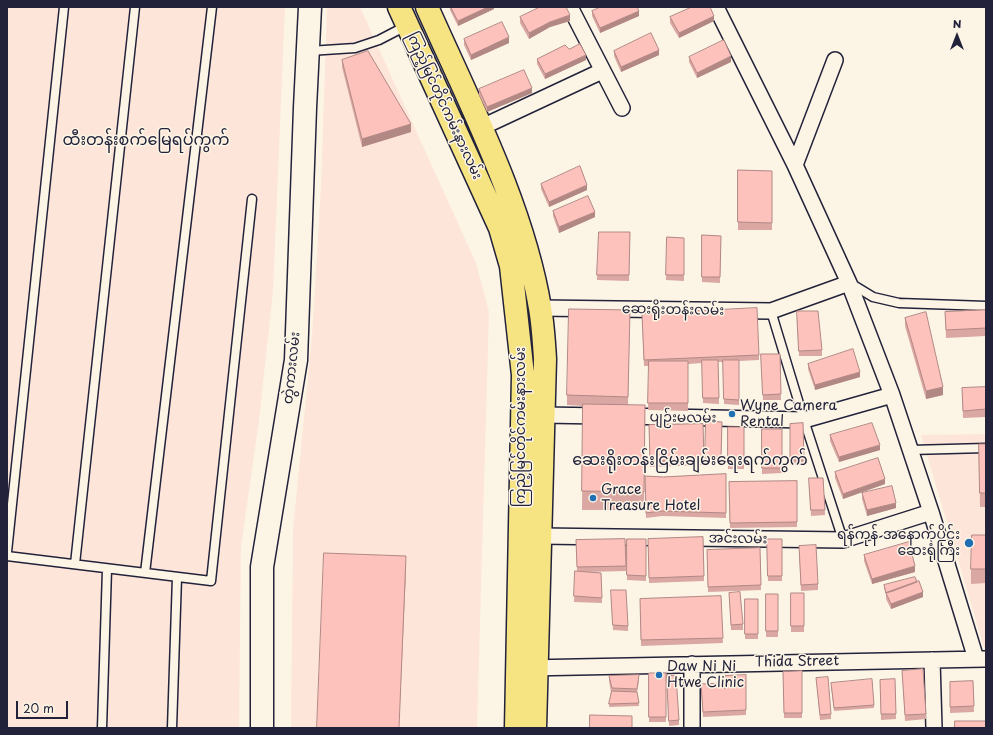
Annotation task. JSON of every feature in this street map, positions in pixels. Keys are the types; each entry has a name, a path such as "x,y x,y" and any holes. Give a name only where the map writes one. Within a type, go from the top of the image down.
{"main road":[{"name":"တွဲကားလမ်း","path":"262,728 262,567 296,360 310,7"},
{"name":"ကြည့်မြင်တိုင်ကမ်းနားလမ်း","path":"427,7 480,128 517,218 540,308 545,359 540,536 529,579"},
{"name":"ကြည့်မြင်တိုင်ကမ်းနားလမ်း","path":"403,16 500,228 511,266 523,375 529,579 527,668 535,728"},
{"name":"ကြည့်မြင်တိုင်ကမ်းနားလမ်း","path":"516,728 527,668"}],"street":[{"path":"570,7 622,108"},
{"path":"716,7 795,165 849,283 892,395 981,659"},
{"path":"795,165 835,60"},
{"path":"480,128 602,70"},
{"name":"ဆေးရိုးတန်းလမ်း","path":"540,308 771,311 849,283"},
{"name":"ပျဉ်းမလမ်း","path":"543,415 804,420 892,395"},
{"name":"အင်းလမ်း","path":"540,536 844,540 931,512"},
{"name":"Thida Street","path":"527,668 981,659"},
{"path":"932,660 934,728"},
{"path":"692,664 692,728"}],"lane":[{"path":"7,552 64,7"},
{"path":"75,564 135,7"},
{"path":"145,573 212,7"},
{"path":"308,51 355,48 379,40 403,16"},
{"path":"7,556 211,581 252,199"},
{"path":"849,283 873,297 899,303 986,306"},
{"path":"771,311 804,420 844,540"},
{"path":"910,450 986,448"},
{"path":"102,728 107,569"},
{"path":"172,728 177,577"}],"shaded area":[{"path":"7,7 285,7 273,292 259,420 241,547 239,728 7,728"},
{"path":"327,7 360,7 476,263 489,312 477,728 291,728 293,529 312,336 321,187"},
{"name":"ရန်ကုန် အနောက်ပိုင်း ဆေးရုံကြီး","path":"986,434 986,651 985,651 921,435"}],"building":[{"path":"451,7 488,7 458,21"},
{"path":"540,7 566,7 570,15 550,22 529,33 520,17"},
{"path":"601,7 637,7 639,11 600,28 592,11"},
{"path":"692,7 710,7 714,16 679,33 670,17"},
{"path":"502,22 509,37 471,55 464,39"},
{"path":"651,33 659,50 621,67 614,51"},
{"path":"724,40 731,56 697,73 689,57"},
{"path":"580,44 586,55 545,74 537,59 565,45 569,49"},
{"path":"368,51 411,124 362,139 342,60"},
{"path":"524,70 532,88 487,107 479,89"},
{"path":"580,166 587,185 549,202 541,184"},
{"path":"738,170 772,171 772,223 738,222"},
{"path":"588,196 595,212 559,227 553,211"},
{"path":"599,232 630,232 629,275 597,275"},
{"path":"702,235 721,236 720,277 702,277"},
{"path":"667,237 684,238 684,275 666,275"},
{"path":"757,308 759,355 644,360 642,314"},
{"path":"569,309 630,310 628,397 567,395"},
{"path":"986,310 986,328 946,330 945,312"},
{"path":"797,311 818,311 822,350 799,351"},
{"path":"926,312 943,387 926,391 905,318"},
{"path":"853,349 860,372 815,385 808,364"},
{"path":"761,354 780,354 781,394 763,395"},
{"path":"702,360 718,360 719,398 703,398"},
{"path":"723,360 739,360 739,400 724,399"},
{"path":"649,361 688,361 688,403 648,403"},
{"path":"986,387 986,409 963,411 962,388"},
{"path":"583,404 645,405 644,492 582,491"},
{"path":"706,421 722,422 721,457 705,457"},
{"path":"803,423 804,460 790,460 790,424"},
{"path":"872,423 880,445 839,457 830,435"},
{"path":"703,424 704,460 650,461 649,425"},
{"path":"728,427 744,427 744,464 728,464"},
{"path":"762,429 782,429 782,468 762,468"},
{"path":"979,444 986,444 986,493 980,493"},
{"path":"878,458 885,479 843,494 835,472"},
{"path":"726,474 726,513 662,511 646,513 645,476 663,477"},
{"path":"809,478 823,478 825,510 811,510"},
{"path":"797,481 797,522 730,523 729,482"},
{"path":"892,486 896,503 867,510 862,493"},
{"path":"972,535 986,535 986,569 971,569"},
{"path":"703,537 704,576 649,578 648,539"},
{"path":"625,539 626,566 577,567 576,540"},
{"path":"627,539 646,539 646,576 627,575"},
{"path":"767,539 782,539 782,576 768,576"},
{"path":"909,542 915,566 872,579 864,555"},
{"path":"816,545 818,584 801,585 799,546"},
{"path":"760,548 761,585 708,587 707,550"},
{"path":"324,553 406,556 399,728 317,728"},
{"path":"575,571 601,573 602,598 574,596"},
{"path":"915,577 917,582 886,593 884,585"},
{"path":"919,581 923,592 891,604 886,593"},
{"path":"611,590 626,590 628,626 613,625"},
{"path":"740,592 743,624 731,625 729,593"},
{"path":"791,593 804,593 804,626 791,626"},
{"path":"766,594 778,594 778,631 766,631"},
{"path":"721,596 723,638 641,640 640,599"},
{"path":"745,599 758,599 758,634 745,634"},
{"path":"923,669 926,714 905,715 902,671"},
{"path":"802,671 802,713 784,713 783,672"},
{"path":"649,673 666,673 666,717 649,717"},
{"path":"639,675 637,689 612,688 609,676"},
{"path":"667,675 676,676 679,720 669,721"},
{"path":"746,675 746,710 703,712 701,684 724,683 725,689 725,676"},
{"path":"828,677 831,714 820,715 816,678"},
{"path":"872,679 874,705 834,708 831,683"},
{"path":"895,679 896,714 881,714 880,680"},
{"path":"973,681 974,706 950,707 950,682"},
{"path":"612,691 637,692 639,703 609,704"},
{"path":"590,715 632,716 632,728 590,728"},
{"path":"955,721 986,721 986,728 955,728"}],"place":[{"name":"Wyne Camera Rental","path":"732,414"},
{"name":"Grace Treasure Hotel","path":"593,498"},
{"name":"ရန်ကုန် အနောက်ပိုင်း ဆေးရုံကြီး","path":"969,543"},
{"name":"Daw Ni Ni Htwe Clinic","path":"659,675"}],"district":[{"name":"ထီးတန်းစက်မြေရပ်ကွက်","path":"146,141"},
{"name":"ဆေးရိုးတန်းငြိမ်းချမ်းရေးရက်ကွက်","path":"690,461"}]}
